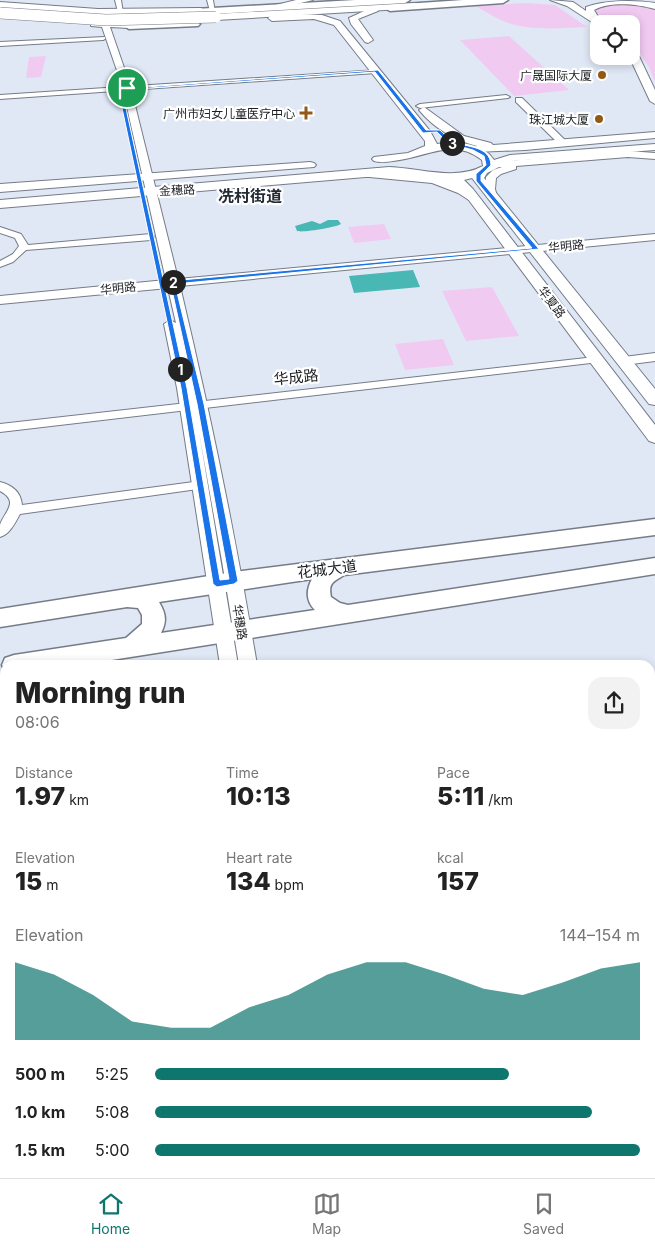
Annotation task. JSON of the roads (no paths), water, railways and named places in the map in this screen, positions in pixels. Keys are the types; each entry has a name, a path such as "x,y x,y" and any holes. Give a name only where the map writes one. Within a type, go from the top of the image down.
{"highway":[{"path":"1,8 106,20 378,3"},
{"path":"1,8 144,15 415,6"},
{"path":"1,8 121,12 201,12"},
{"path":"1,8 129,26"},
{"path":"194,21 272,18"}],"main road":[{"path":"1,8 122,15 201,12 215,14 309,0"},
{"path":"354,0 415,6 503,0"},
{"path":"1,8 136,21 194,21 405,0"},
{"path":"554,0 570,4 590,18"},
{"path":"652,0 655,4"},
{"path":"593,15 589,9 596,4 635,2 655,4"},
{"path":"271,7 378,3"},
{"path":"129,26 353,13 378,3"},
{"path":"372,45 353,20 356,16 378,3"},
{"path":"272,18 316,17 328,18 339,25 355,24"},
{"name":"华夏路","path":"339,25 431,141 419,160 422,166 464,186 655,437"},
{"path":"640,60 655,78"},
{"path":"639,65 655,101"},
{"path":"420,105 438,131 446,139 460,146"},
{"path":"425,132 438,131"},
{"path":"366,160 394,158 446,145 497,152 523,152 655,142"},
{"path":"485,168 510,158 655,147"},
{"name":"华夏路","path":"475,149 488,158 485,168 478,178 479,181 536,249 655,400"},
{"name":"金穗路","path":"0,188 320,164"},
{"name":"华夏路","path":"443,175 462,176 485,168"},
{"name":"金穗路","path":"0,204 389,172 410,171 443,175"},
{"name":"花城大道","path":"0,618 225,583 651,524"},
{"path":"48,660 655,566"},
{"path":"340,567 324,577 318,589 321,602 333,610 350,614"},
{"path":"631,570 655,570"},
{"path":"126,598 145,600 154,609 155,623 147,635 131,648"}],"street":[{"path":"118,0 121,12"},
{"path":"210,0 215,14"},
{"path":"1,8 102,24 129,26"},
{"name":"华穗路","path":"102,24 103,38 123,89"},
{"name":"华穗路","path":"102,24 123,89 144,177 150,237 166,283"},
{"path":"0,44 103,38"},
{"path":"0,97 376,71"},
{"path":"420,105 506,97"},
{"path":"520,100 563,144"},
{"path":"420,105 446,130 473,143 502,146 563,144 655,135"},
{"path":"475,149 507,149 574,143"},
{"path":"485,168 541,161 628,154 655,156"},
{"path":"389,172 404,165 400,160 394,158"},
{"path":"492,197 489,184 494,174 507,168 541,161"},
{"path":"363,174 405,175 432,179 450,185 476,200"},
{"name":"华穗路","path":"146,192 194,405 233,632 230,660"},
{"path":"0,230 18,235 23,240 23,248 16,257 0,264"},
{"path":"23,248 150,237"},
{"name":"华明路","path":"0,300 655,237"},
{"path":"624,361 655,357"},
{"name":"华成路","path":"0,428 595,360"},
{"name":"华穗路","path":"194,405 201,485 225,583"},
{"path":"16,510 201,485"},
{"path":"0,486 13,494 16,503 16,510 10,523 0,532"},
{"name":"华穗路","path":"233,632 246,660"}],"place":[{"name":"广晟国际大厦","path":"602,75"},
{"name":"广州市妇女儿童医疗中心","path":"306,113"},
{"name":"珠江城大厦","path":"599,119"}],"district":[{"name":"冼村街道","path":"250,196"}]}
